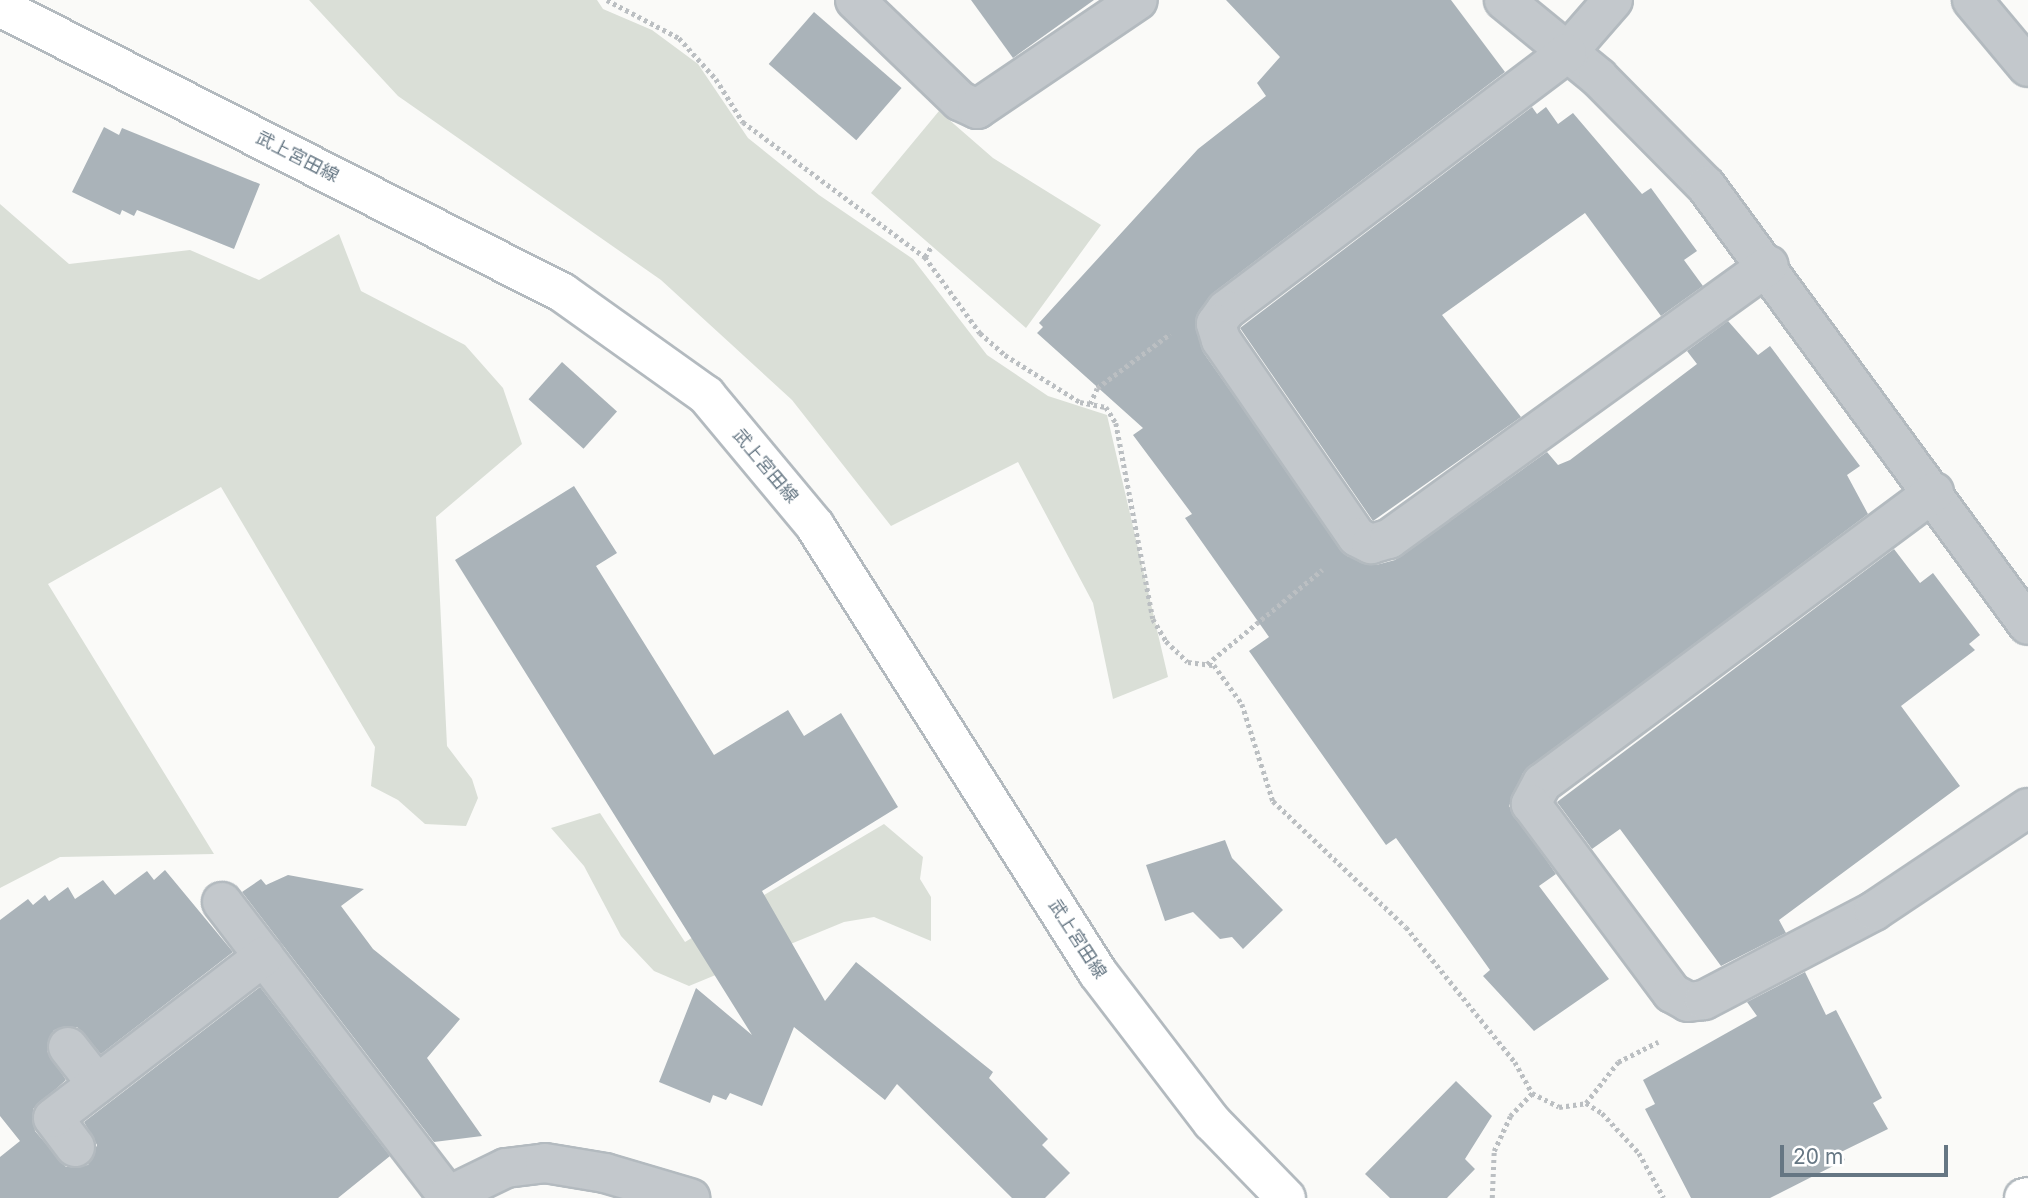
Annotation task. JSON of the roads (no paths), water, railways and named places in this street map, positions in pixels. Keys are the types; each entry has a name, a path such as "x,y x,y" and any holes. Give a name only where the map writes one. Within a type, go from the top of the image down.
{"main road":[{"name":"武上宮田線","path":"0,7 563,293 706,395 815,526 1098,973 1212,1122 1286,1198"}],"street":[{"path":"855,0 960,101 977,109 1138,0"},
{"path":"1504,0 1662,137 1769,265 2028,625"},
{"path":"1614,0 1567,53 1226,310 1216,324 1221,340 1362,540 1371,544 1389,539 1769,265"},
{"path":"1972,0 2028,67"},
{"path":"1934,492 1536,788 1535,812 1672,993 1688,1002 1700,1000 1874,911 2028,808"},
{"path":"222,902 446,1197 506,1168 545,1163 605,1173 690,1198"},
{"path":"75,1147 52,1118 264,956"},
{"path":"68,1047 97,1084"}]}
